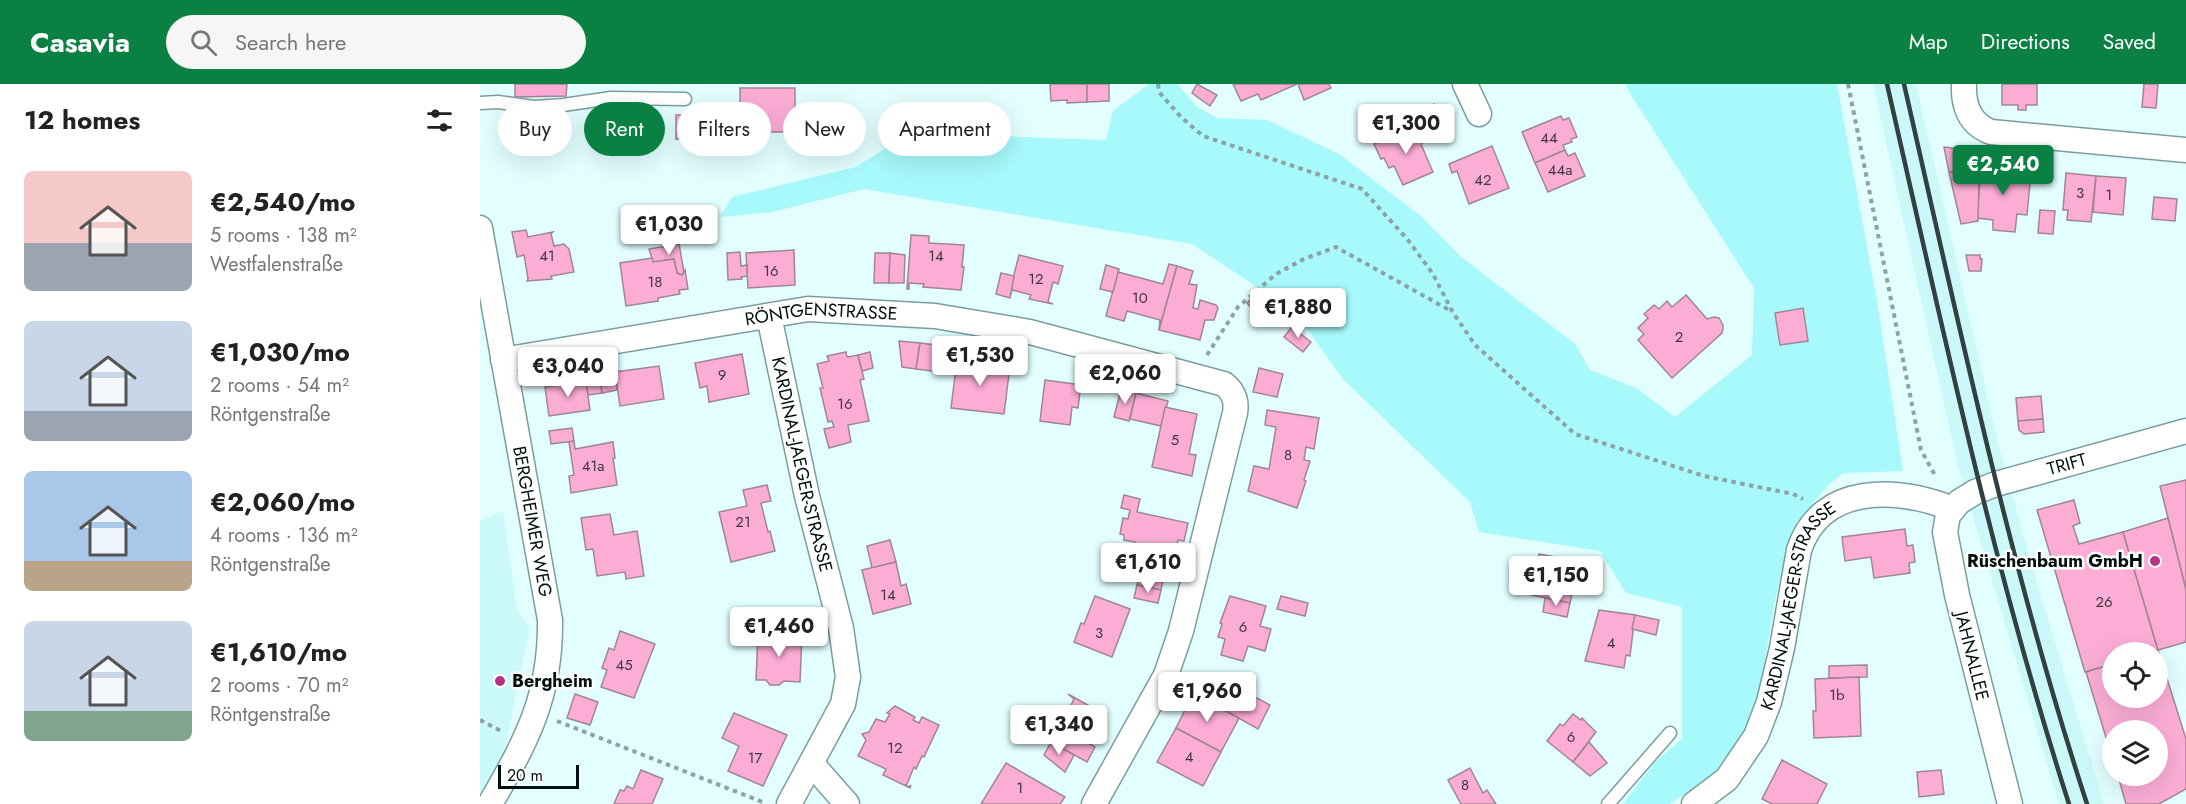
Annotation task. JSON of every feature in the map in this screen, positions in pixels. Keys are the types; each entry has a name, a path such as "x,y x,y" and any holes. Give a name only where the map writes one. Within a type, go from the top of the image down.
{"street":[{"path":"1465,84 1479,114"},
{"path":"1964,84 1964,101 1972,118 1984,129 2000,134 2186,150"},
{"name":"BERGHEIMER WEG","path":"480,228 546,584 550,620 550,658 537,713 525,742 490,804"},
{"name":"RÖNTGENSTRASSE","path":"503,360 808,309 935,315 1030,332 1224,384 1229,388 1237,404 1181,631 1166,675 1094,804"},
{"name":"KARDINAL-JAEGER-STRASSE","path":"769,316 807,496 841,628 848,676 843,704 789,804"},
{"name":"TRIFT","path":"1953,508 1968,496 1996,484 2186,431"},
{"name":"KARDINAL-JAEGER-STRASSE","path":"1694,804 1727,779 1756,736 1772,691 1799,550 1804,536 1819,515 1847,499 1885,495 1923,498 1953,508"},
{"name":"JAHNALLEE","path":"1953,508 1948,515 1945,532 1950,563 2010,804"},
{"path":"812,764 847,804"}],"lane":[{"path":"480,103 498,102 534,106 563,105 611,98 685,99"},
{"path":"1608,804 1670,733"}],"path":[{"path":"1158,84 1159,92 1181,117 1203,136 1362,189 1421,257 1433,274 1452,311 1475,345 1575,434 1704,476 1793,494 1805,501 1819,515"},
{"path":"1848,84 1920,450 1953,508"},
{"path":"1193,376 1238,307 1276,274 1304,259 1336,247 1452,311"},
{"path":"537,713 767,804"}],"shaded area":[{"path":"1149,84 1177,84 1197,107 1217,118 1267,120 1339,154 1422,217 1461,257 1575,344 1590,370 1636,388 1675,417 1752,355 1754,288 1626,84 1837,84 1877,301 1903,471 1844,473 1830,483 1797,522 1790,536 1774,605 1760,690 1742,744 1717,772 1670,804 1623,804 1655,762 1682,739 1682,607 1626,593 1600,551 1479,532 1470,502 1343,379 1294,311 1192,244 864,189 772,212 720,217 732,197 856,167 878,153 878,156 1011,156 1011,136 1106,140 1113,111"},
{"path":"1873,84 1916,84 2000,451 2032,566 2104,804 2059,804 1958,467"},
{"name":"Bergheim","path":"503,511 517,609 530,628 502,762 480,794 480,521"}],"building":[{"path":"515,84 567,84 566,96 515,97"},
{"path":"1050,84 1087,84 1087,102 1051,101"},
{"path":"1087,84 1109,84 1109,101 1087,102"},
{"path":"1197,84 1217,95 1210,106 1192,93"},
{"path":"1233,84 1297,84 1261,100 1258,94 1241,101"},
{"path":"1298,84 1329,84 1331,88 1304,100"},
{"path":"2002,84 2037,84 2037,105 2026,105 2026,110 2018,110 2018,105 2002,105"},
{"path":"2144,84 2158,84 2156,108 2142,107"},
{"path":"740,88 795,88 795,102 783,102 783,132 771,132 771,102 740,102"},
{"path":"1434,104 1443,127 1422,136 1412,114"},
{"path":"676,115 677,115 677,139"},
{"path":"1561,116 1563,120 1569,118 1577,137 1571,139 1572,142 1563,145 1565,150 1535,163 1522,132"},
{"path":"1417,125 1424,142 1421,144 1433,172 1403,185 1394,166 1389,168 1384,158 1381,159 1374,144"},
{"path":"1492,146 1509,188 1469,204 1457,171 1452,173 1449,164"},
{"path":"1944,147 1968,150 1966,173 1949,172"},
{"path":"1565,150 1568,156 1575,153 1585,176 1548,192 1535,163"},
{"path":"1967,163 1982,164 1979,182 1965,181"},
{"path":"1999,166 2031,172 2027,215 2017,214 2015,232 1993,230 1993,220 1977,218 1981,167 1998,168"},
{"path":"1949,172 1966,173 1965,181 1979,182 1978,221 1961,224"},
{"path":"2066,173 2096,176 2091,222 2067,220 2068,210 2063,210"},
{"path":"2096,176 2126,178 2123,215 2093,212"},
{"path":"2154,197 2177,199 2175,221 2152,219"},
{"path":"2040,210 2055,211 2053,234 2038,233"},
{"path":"526,230 528,237 553,232 551,234 554,246 564,244 569,249 574,272 551,276 552,279 527,281 524,255 517,257 512,232"},
{"path":"911,235 929,236 929,243 964,245 961,290 923,287 924,284 909,283 909,289 907,289"},
{"path":"679,244 684,272 682,275 677,273 674,259 653,262 649,249"},
{"path":"794,250 795,285 748,288 746,253"},
{"path":"740,252 741,266 747,265 747,276 741,277 742,279 728,280 727,253"},
{"path":"875,253 890,253 889,283 874,283"},
{"path":"890,253 905,255 904,283 889,283"},
{"path":"1019,255 1063,266 1058,284 1053,282 1048,302 1053,304 1029,299 1031,295 1012,290 1009,294"},
{"path":"1966,255 1980,255 1981,271 1969,271"},
{"path":"652,258 653,262 674,259 677,273 682,275 685,270 688,289 679,290 680,294 658,298 658,301 626,306 620,263"},
{"path":"1169,264 1177,266 1159,330 1160,320 1127,311 1124,321 1106,316 1118,272 1163,284"},
{"path":"1106,265 1119,269 1113,292 1100,289"},
{"path":"1177,266 1193,271 1189,284 1197,285 1193,308 1198,309 1200,300 1216,305 1218,308 1214,320 1205,320 1200,340 1159,330"},
{"path":"1001,273 1014,276 1010,298 996,294"},
{"path":"1257,293 1269,305 1258,315 1247,303"},
{"path":"1686,295 1707,319 1719,318 1723,329 1722,333 1672,378 1638,340 1644,334 1638,328 1648,318 1644,314 1654,305 1659,309 1667,301 1672,307"},
{"path":"1803,308 1808,341 1780,345 1775,313"},
{"path":"1292,327 1311,342 1303,352 1284,337"},
{"path":"899,341 920,343 916,369 902,367"},
{"path":"920,343 944,346 941,372 916,369"},
{"path":"846,352 847,357 858,355 864,379 860,380 869,421 848,425 851,442 829,448 824,429 834,427 832,421 828,422 817,364 829,361 827,356"},
{"path":"870,352 873,368 862,371 858,355"},
{"path":"742,354 749,394 709,402 707,386 700,388 695,363"},
{"path":"957,359 1010,366 1004,414 951,408"},
{"path":"659,366 664,399 620,406 615,372"},
{"path":"614,367 617,390 602,393 598,369"},
{"path":"1259,368 1283,374 1277,397 1253,392"},
{"path":"598,369 602,393 588,395 584,371"},
{"path":"1045,380 1081,385 1078,408 1072,407 1070,425 1040,421"},
{"path":"586,381 590,410 549,416 545,387"},
{"path":"1121,389 1136,393 1129,421 1114,417"},
{"path":"1136,393 1168,401 1161,426 1130,419"},
{"path":"2041,396 2043,419 2018,421 2016,398"},
{"path":"1165,407 1197,414 1189,454 1196,455 1192,476 1152,467"},
{"path":"1267,410 1319,418 1314,449 1306,447 1304,460 1310,461 1297,508 1248,491 1254,466 1269,469 1276,427 1265,425"},
{"path":"2043,419 2044,432 2024,434 2019,430 2018,421"},
{"path":"572,428 574,441 551,444 549,431"},
{"path":"574,441 575,449 613,442 617,485 571,493 569,476 574,475 569,442"},
{"path":"2186,480 2186,590 2160,486"},
{"path":"767,485 771,501 761,503 775,551 731,562 719,512 747,506 743,490"},
{"path":"1124,495 1140,499 1137,512 1188,523 1184,541 1178,540 1172,564 1174,565 1173,571 1170,573 1141,567 1139,575 1120,571 1122,561 1130,563 1135,542 1124,540 1124,535 1120,534 1123,518 1128,519 1130,510 1121,508"},
{"path":"2074,500 2080,523 2073,526 2079,544 2123,532 2156,642 2102,642 2102,667 2085,672 2037,510"},
{"path":"610,514 614,535 637,531 644,576 626,579 625,572 597,576 593,549 586,550 581,518"},
{"name":"Rüschenbaum GmbH","path":"2168,518 2186,590 2186,642 2168,647 2168,642 2156,642 2123,532"},
{"path":"1905,529 1907,546 1913,545 1915,562 1909,563 1910,573 1874,578 1871,557 1845,561 1842,537"},
{"path":"890,540 896,562 872,568 867,546"},
{"path":"1539,554 1578,561 1570,603 1531,595 1531,593 1535,594 1540,569 1536,569"},
{"path":"896,562 901,586 906,584 911,604 873,614 862,570"},
{"path":"1141,567 1164,573 1161,590 1137,585"},
{"path":"1137,585 1161,590 1158,603 1134,598"},
{"path":"1095,596 1130,609 1112,657 1074,642"},
{"path":"1230,596 1266,606 1260,626 1271,629 1265,651 1248,646 1243,661 1221,655 1225,639 1218,637 1222,624 1220,623"},
{"path":"1281,596 1308,603 1305,616 1277,609"},
{"path":"1545,598 1570,603 1567,617 1543,612"},
{"path":"1599,610 1635,615 1630,656 1626,655 1624,668 1585,661"},
{"path":"1635,615 1659,620 1656,635 1632,629"},
{"path":"759,621 796,623 795,635 758,633"},
{"path":"620,631 655,644 634,698 601,687 607,670 602,668 609,648 614,650"},
{"path":"758,633 802,635 800,682 784,681 779,685 770,685 766,680 756,680"},
{"path":"1867,665 1867,677 1829,678 1829,666"},
{"path":"2102,667 2102,708 2168,708 2168,682 2186,739 2186,789 2159,804 2126,804 2121,786 2168,786 2168,720 2102,720 2102,724 2086,672"},
{"path":"1859,677 1861,736 1814,738 1815,679"},
{"path":"1238,688 1270,705 1258,729 1226,711"},
{"path":"575,694 598,702 590,725 567,718"},
{"path":"1068,694 1104,714 1088,743 1095,747 1087,762 1051,742 1050,739 1057,730 1051,727 1058,715 1056,713 1065,716 1074,699"},
{"path":"1193,694 1239,718 1221,752 1176,728"},
{"path":"895,706 915,717 913,720 919,723 922,717 939,725 924,757 922,756 916,769 914,767 905,785 909,787 911,785 910,788 883,775 886,769 858,756 866,740 862,734 869,732 876,719 885,722 890,714 887,713"},
{"path":"734,713 787,735 763,786 728,771 739,746 722,738"},
{"path":"1573,714 1581,720 1582,718 1596,732 1573,762 1547,741 1560,724 1563,726"},
{"path":"1176,728 1221,752 1203,786 1157,762"},
{"path":"1051,742 1074,755 1065,772 1044,755"},
{"path":"1589,742 1607,763 1590,776 1573,762"},
{"path":"1782,760 1827,784 1817,804 1772,804 1762,799"},
{"path":"1006,763 1065,797 1060,804 981,804"},
{"path":"1470,768 1483,793 1487,790 1496,804 1461,804 1448,780"},
{"path":"641,770 663,779 652,804 614,804 620,790 624,791 627,786 633,789"},
{"path":"1941,770 1944,794 1919,797 1917,772"}],"railway":[{"path":"1887,84 1970,446 2016,626 2069,804"},
{"path":"1904,84 1987,446 2034,626 2087,804"}],"place":[{"name":"Rüschenbaum GmbH","path":"2155,561"},
{"name":"Bergheim","path":"500,681"}]}
